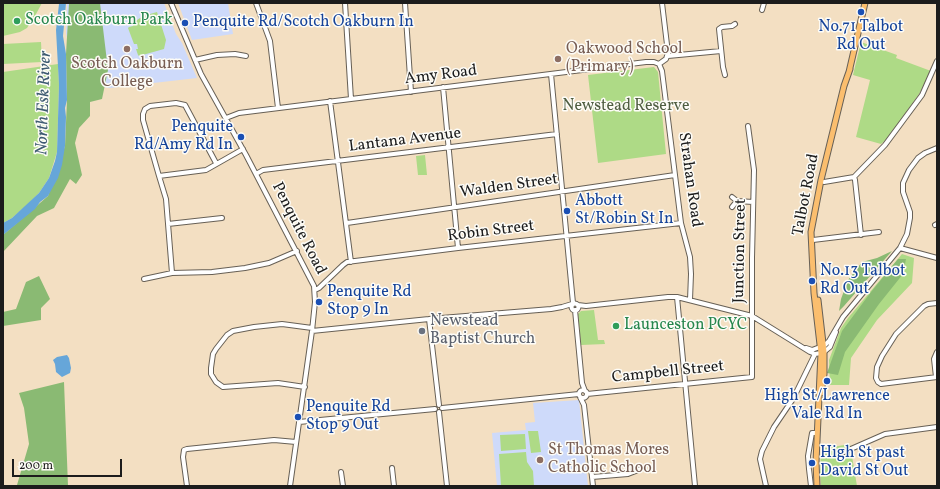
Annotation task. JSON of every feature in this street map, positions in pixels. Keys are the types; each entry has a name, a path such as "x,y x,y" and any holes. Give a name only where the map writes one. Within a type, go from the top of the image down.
{"main road":[{"name":"Talbot Road","path":"821,351 813,240 815,222 865,3"},
{"name":"Talbot Road","path":"821,351 813,281 811,232 823,173 844,86 850,69"},
{"path":"817,486 816,446 821,351"}],"street":[{"name":"Penquite Road","path":"171,3 207,85 297,251 315,290 315,302 305,387 290,486"},
{"path":"256,3 270,41 278,108"},
{"path":"345,3 351,99"},
{"path":"405,3 411,92"},
{"path":"662,3 668,56"},
{"path":"762,10 764,3"},
{"path":"718,73 724,73 719,29 722,27 734,27"},
{"path":"659,64 668,56 721,51"},
{"path":"195,60 218,55 235,54 246,56"},
{"path":"824,182 854,177 890,139 922,95 937,61"},
{"name":"Amy Road","path":"226,118 239,113 330,101 652,62 659,64"},
{"name":"Strahan Road","path":"659,64 662,71 681,223 688,246 691,263 690,300"},
{"path":"551,74 582,383 586,394 584,405"},
{"path":"443,87 458,248"},
{"path":"330,101 351,262"},
{"path":"172,274 166,198 143,117 145,109 150,106 179,103 185,105 216,163"},
{"name":"Junction Street","path":"748,126 754,170 752,377"},
{"name":"Lantana Avenue","path":"256,174 263,170 557,134"},
{"path":"766,486 760,459 762,451 774,428 843,317 900,248 907,234 910,218 910,212 903,192 903,183 909,170 918,158 937,148"},
{"path":"159,176 206,170 243,149"},
{"name":"Walden Street","path":"347,223 675,175"},
{"path":"854,177 861,235"},
{"path":"732,197 737,201 753,202"},
{"path":"732,207 737,201"},
{"path":"168,224 222,218"},
{"name":"Robin Street","path":"315,290 343,265 351,262 567,235 681,223"},
{"path":"813,240 879,232"},
{"path":"900,248 937,258"},
{"path":"144,279 172,274 212,272 245,268 269,262 297,251"},
{"path":"305,387 278,383 223,386 216,382 211,374 213,354 227,335 233,331 254,327 282,324 312,330 586,306 668,297 677,297 752,316 810,352 821,351"},
{"path":"677,297 684,384 695,486"},
{"path":"937,303 924,306 895,336 877,367 876,378 878,382 883,384 936,377 934,359 937,352"},
{"path":"429,319 447,486"},
{"path":"804,348 821,351"},
{"name":"Campbell Street","path":"586,394 752,377"},
{"path":"582,383 580,394 584,405 593,486"},
{"path":"580,394 586,394"},
{"path":"299,422 586,394"},
{"path":"844,452 885,434 937,427"},
{"path":"811,486 808,465 810,446 812,433 817,433"},
{"path":"187,486 184,450 274,440 296,442"},
{"path":"810,446 816,446"},
{"path":"392,468 394,486"},
{"path":"592,477 628,474 641,469"},
{"path":"341,472 343,486"}],"shaded area":[{"name":"Scotch Oakburn College","path":"67,3 164,3 176,34 182,43 197,78 110,88 70,82 70,54 66,33"},
{"name":"Scotch Oakburn College","path":"178,3 228,3 233,34 192,40"},
{"name":"St Thomas Mores Catholic School","path":"579,400 588,486 497,486 492,433 526,430 525,423 535,422 533,403"}],"green space":[{"name":"Scotch Oakburn Park","path":"3,3 42,3 27,28 20,32 3,36"},
{"path":"69,3 100,3 108,70 102,99 90,102 90,116 79,128 75,143 82,175 76,184 70,179 54,208 37,216 3,252 3,235 48,196 65,146 67,100 66,54"},
{"path":"157,12 166,40 164,49 139,56 136,49 138,49 137,44 134,44 128,28 133,26 134,22 143,16"},
{"path":"41,42 42,62 3,64 3,44"},
{"path":"861,42 897,55 896,58 931,71 919,94 888,138 881,144 856,137 870,80 853,75"},
{"path":"58,64 59,85 57,152 49,178 39,193 27,205 12,218 3,223 3,72"},
{"name":"Newstead Reserve","path":"654,67 658,72 666,154 598,163 588,75"},
{"path":"425,155 427,175 418,175 416,156"},
{"path":"892,251 839,311 841,299 848,280 862,262 877,258"},
{"path":"902,254 914,258 912,283 877,320 851,358 849,385 830,385 829,360 841,328"},
{"path":"898,259 906,259 903,274 879,304 845,352 838,375 827,373 842,331"},
{"path":"39,276 50,299 41,308 41,320 3,326 3,312 16,309 26,282"},
{"path":"594,310 598,340 604,340 605,344 581,345 578,314 581,311"},
{"path":"64,382 68,486 15,486 17,485 29,444 24,408 19,393"},
{"path":"528,431 538,431 541,452 531,453"},
{"path":"525,434 526,449 501,451 500,435"},
{"path":"850,444 857,486 821,486 821,449"},
{"path":"526,452 527,462 533,471 534,486 501,486 499,454"}],"water":[{"path":"66,3 63,36 66,54 67,100 65,108 65,146 62,165 58,178 48,196 40,202 35,209 3,235 3,223 12,218 39,193 49,178 55,161 57,152 59,85 56,30 59,4"},
{"path":"67,355 71,368 70,373 62,377 56,372 53,360 57,357"}],"place":[{"name":"No.71 Talbot Rd Out","path":"861,12"},
{"name":"Scotch Oakburn Park","path":"17,21"},
{"name":"Penquite Rd/Scotch Oakburn In","path":"185,23"},
{"name":"Scotch Oakburn College","path":"127,49"},
{"name":"Oakwood School (Primary)","path":"558,59"},
{"name":"Penquite Rd/Amy Rd In","path":"241,137"},
{"name":"Abbott St/Robin St In","path":"567,211"},
{"name":"No.13 Talbot Rd Out","path":"812,281"},
{"name":"Penquite Rd Stop 9 In","path":"319,302"},
{"name":"Launceston PCYC","path":"616,326"},
{"name":"Newstead Baptist Church","path":"422,331"},
{"name":"High St/Lawrence Vale Rd In","path":"827,381"},
{"name":"Penquite Rd Stop 9 Out","path":"298,417"},
{"name":"St Thomas Mores Catholic School","path":"540,460"},
{"name":"High St past David St Out","path":"812,463"}],"water label":[{"name":"North Esk River","path":"45,103"}]}
